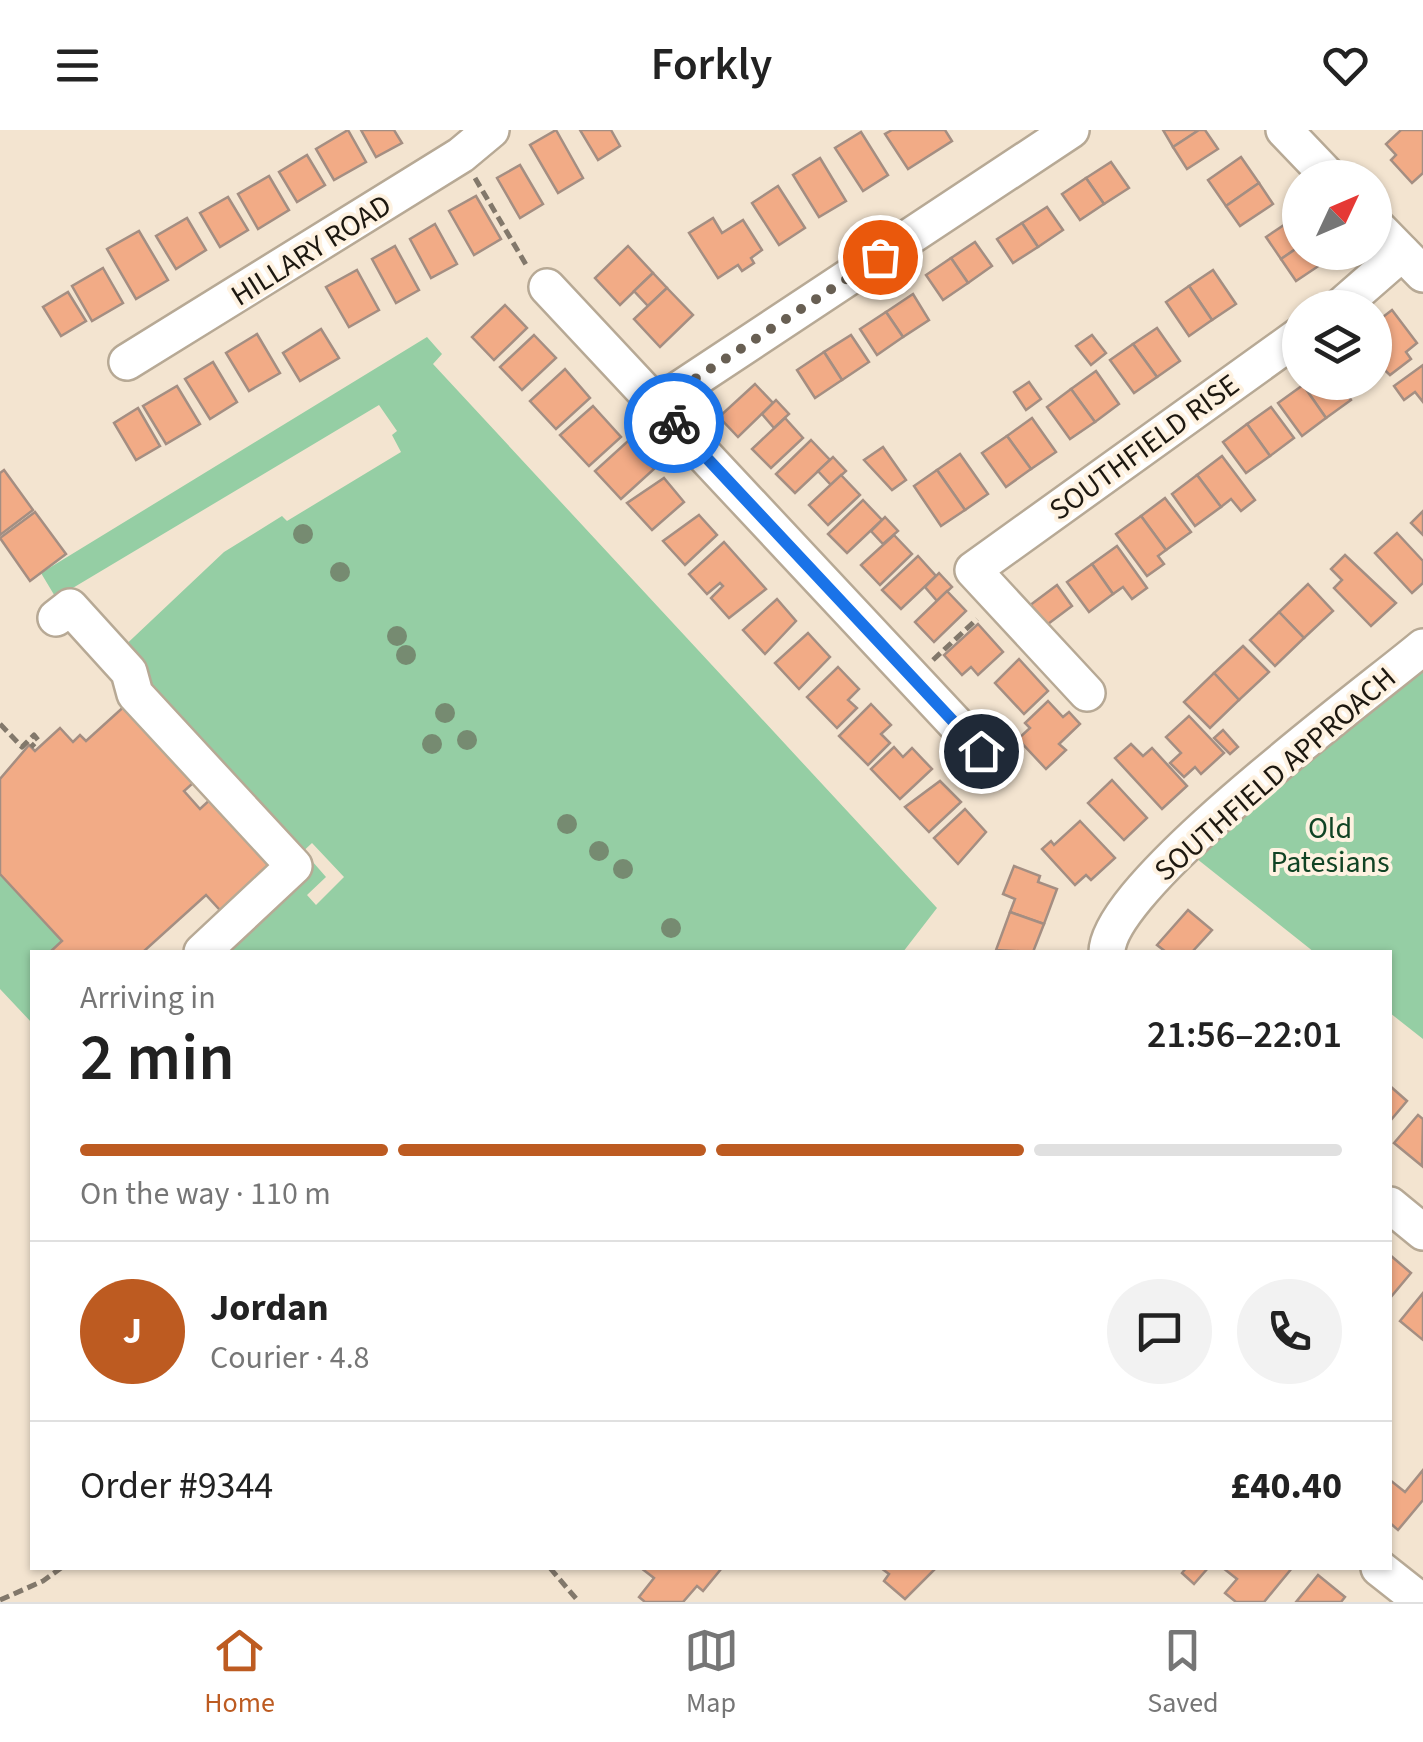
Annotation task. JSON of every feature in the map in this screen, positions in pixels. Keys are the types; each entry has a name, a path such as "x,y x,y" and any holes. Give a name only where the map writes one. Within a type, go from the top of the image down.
{"street":[{"name":"HILLARY ROAD","path":"127,362 462,155 491,130"},
{"path":"657,404 1071,130"},
{"path":"1284,130 1313,160"},
{"path":"1369,290 1412,264 1392,243"},
{"path":"547,287 981,751"},
{"name":"SOUTHFIELD RISE","path":"999,598 973,570 1282,349"},
{"path":"999,598 1087,693"},
{"path":"56,618 70,606 129,672 135,694 294,866 204,950"},
{"name":"SOUTHFIELD APPROACH","path":"1107,950 1110,931 1129,904 1182,846 1423,647"},
{"path":"1392,1207 1423,1232"},
{"path":"1382,1570 1422,1602"}],"path":[{"path":"462,155 535,280 547,287"},
{"path":"913,679 999,598"},
{"path":"0,724 22,746 34,735 38,740 32,747"},
{"path":"0,1600 58,1570"},
{"path":"552,1570 579,1602"}],"green space":[{"path":"427,337 442,354 433,364 937,908 905,950 218,950 312,861 326,877 307,895 316,905 344,877 312,843 297,857 117,653 224,552 282,516 287,521 401,452 392,435 397,431 379,405 56,598 41,573"},
{"name":"Old Patesians","path":"1423,645 1423,1039 1392,1015 1392,950 1311,950 1182,847"},
{"path":"0,874 62,941 52,950 30,950 30,1021 0,989"}],"building":[{"path":"348,130 366,162 334,180 316,149"},
{"path":"361,130 394,130 402,143 376,157"},
{"path":"556,130 583,178 558,193 530,145"},
{"path":"580,130 611,130 620,146 598,160"},
{"path":"892,130 945,130 952,141 908,169 885,134"},
{"path":"1163,130 1199,130 1173,147"},
{"path":"1205,130 1218,149 1187,169 1173,147"},
{"path":"1401,130 1423,130 1423,173 1412,183 1391,160 1396,155 1386,144"},
{"path":"861,132 888,175 863,191 835,148"},
{"path":"307,155 325,185 297,202 279,172"},
{"path":"1241,157 1259,183 1226,206 1208,180"},
{"path":"820,158 846,201 819,217 793,175"},
{"path":"1111,162 1129,188 1104,204 1086,178"},
{"path":"520,165 543,204 520,218 497,178"},
{"path":"269,176 289,210 258,229 238,194"},
{"path":"1086,178 1104,204 1080,220 1062,194"},
{"path":"1259,183 1273,204 1240,226 1226,206"},
{"path":"778,186 805,228 779,245 752,203"},
{"path":"476,196 501,239 474,255 449,211"},
{"path":"228,197 248,230 220,247 200,213"},
{"path":"1047,207 1063,230 1038,247 1022,223"},
{"path":"187,218 206,250 176,269 156,236"},
{"path":"713,218 722,233 743,220 762,250 751,258 754,263 742,271 738,265 718,278 689,233"},
{"path":"1022,223 1038,247 1013,263 997,239"},
{"path":"435,224 457,264 431,278 410,239"},
{"path":"1282,226 1282,258 1281,259 1266,237"},
{"path":"139,231 168,280 136,299 107,249"},
{"path":"975,242 992,266 968,283 951,258"},
{"path":"395,246 419,290 396,303 372,259"},
{"path":"628,246 653,273 620,305 595,278"},
{"path":"951,258 968,283 943,300 926,275"},
{"path":"103,268 123,303 92,321 72,286"},
{"path":"357,270 379,310 349,327 326,287"},
{"path":"1213,270 1236,304 1212,320 1189,286"},
{"path":"1288,270 1312,270 1296,281"},
{"path":"653,273 667,288 648,306 634,291"},
{"path":"1189,286 1212,320 1189,336 1166,302"},
{"path":"667,288 693,315 660,347 634,319"},
{"path":"68,292 86,321 61,336 43,307"},
{"path":"913,294 929,320 903,337 886,312"},
{"path":"505,305 527,328 494,360 472,337"},
{"path":"1392,310 1417,343 1406,352 1411,359 1392,373"},
{"path":"886,312 903,337 877,355 860,329"},
{"path":"1157,328 1180,361 1157,377 1133,344"},
{"path":"321,329 339,358 300,381 283,353"},
{"path":"257,334 280,373 249,391 226,353"},
{"path":"534,335 556,358 522,390 500,367"},
{"path":"851,335 869,362 842,380 824,352"},
{"path":"1092,335 1106,353 1091,365 1076,346"},
{"path":"1133,344 1157,377 1134,393 1110,360"},
{"path":"824,352 842,380 815,398 797,370"},
{"path":"213,362 237,402 210,419 185,379"},
{"path":"1423,365 1423,402 1415,392 1404,400 1394,386"},
{"path":"565,369 590,398 556,429 530,401"},
{"path":"1096,371 1119,404 1095,422 1071,389"},
{"path":"1029,382 1041,399 1026,410 1014,392"},
{"path":"755,384 773,403 738,437 719,417"},
{"path":"177,386 200,424 166,444 143,406"},
{"path":"1071,389 1095,422 1070,439 1047,407"},
{"path":"776,400 789,414 774,428 762,414"},
{"path":"1313,400 1351,400 1326,418"},
{"path":"1313,400 1326,418 1302,436 1278,403"},
{"path":"593,406 621,437 589,466 560,435"},
{"path":"1271,407 1294,438 1270,456 1247,424"},
{"path":"138,408 160,446 136,460 114,423"},
{"path":"785,418 803,438 771,468 752,449"},
{"path":"1032,418 1056,452 1031,469 1007,436"},
{"path":"1247,424 1270,456 1246,473 1223,442"},
{"path":"1007,436 1031,469 1006,487 982,453"},
{"path":"811,440 830,460 795,493 776,474"},
{"path":"628,441 654,469 621,499 595,471"},
{"path":"883,447 906,480 892,490 864,460"},
{"path":"960,454 988,494 965,510 937,470"},
{"path":"1222,456 1255,500 1241,511 1231,499 1221,507 1197,475"},
{"path":"833,457 846,471 831,485 818,471"},
{"path":"4,470 33,510 0,535 0,473"},
{"path":"937,470 965,510 941,526 914,486"},
{"path":"841,475 860,495 828,525 809,505"},
{"path":"1197,475 1221,507 1195,526 1172,494"},
{"path":"664,478 684,502 652,530 627,503"},
{"path":"1165,498 1191,532 1166,550 1141,516"},
{"path":"863,500 882,520 847,553 828,534"},
{"path":"1423,511 1423,535 1411,523"},
{"path":"35,512 66,554 30,581 0,538"},
{"path":"699,515 717,535 685,565 663,541"},
{"path":"1141,516 1166,550 1158,556 1164,564 1147,576 1116,534"},
{"path":"885,517 898,531 883,544 871,531"},
{"path":"1397,533 1423,561 1423,583 1412,593 1375,553"},
{"path":"894,535 912,554 880,585 861,565"},
{"path":"724,542 766,589 729,618 711,598 723,586 720,583 707,594 689,574"},
{"path":"1117,546 1147,588 1132,599 1123,587 1113,594 1092,564"},
{"path":"1345,555 1396,603 1371,626 1334,588 1342,580 1331,569"},
{"path":"918,556 936,576 901,609 882,590"},
{"path":"1092,564 1113,594 1089,612 1067,582"},
{"path":"939,573 952,587 937,601 925,587"},
{"path":"1308,584 1333,611 1304,638 1279,612"},
{"path":"1057,585 1072,606 1036,633 1021,612"},
{"path":"947,591 966,611 934,642 915,622"},
{"path":"777,599 796,621 765,654 743,630"},
{"path":"1279,612 1304,638 1275,666 1250,640"},
{"path":"978,624 1003,652 978,675 971,667 962,675 944,655"},
{"path":"808,633 830,657 799,689 775,663"},
{"path":"1243,646 1269,672 1239,700 1214,673"},
{"path":"1019,659 1048,691 1024,714 995,683"},
{"path":"838,667 859,689 848,700 857,708 837,728 807,697"},
{"path":"1214,673 1239,700 1210,728 1184,702"},
{"path":"1048,701 1063,717 1069,712 1080,724 1059,744 1066,750 1046,769 1018,739 1030,728 1025,723"},
{"path":"129,702 201,776 184,791 200,809 215,795 278,864 231,922 206,895 145,950 52,950 62,941 0,874 0,779 29,745 35,751 60,728 73,742 80,735 86,741"},
{"path":"871,704 891,725 881,734 890,743 868,765 839,736"},
{"path":"1189,716 1224,753 1201,774 1195,767 1184,777 1170,763 1181,753 1166,737"},
{"path":"1223,730 1238,747 1230,754 1214,738"},
{"path":"1131,744 1143,756 1152,748 1187,786 1162,809 1115,758"},
{"path":"894,747 903,757 912,748 932,769 900,799 871,769"},
{"path":"1112,780 1147,818 1124,840 1088,803"},
{"path":"940,781 961,802 929,832 905,807"},
{"path":"965,809 986,832 958,864 934,838"},
{"path":"1080,821 1115,858 1091,880 1086,875 1075,885 1042,849 1051,841 1054,845"},
{"path":"1014,866 1040,876 1038,882 1057,889 1044,924 1010,912 1015,899 1003,894"},
{"path":"1188,910 1212,930 1194,950 1163,950 1157,945"},
{"path":"1010,912 1044,924 1034,950 996,950"},
{"path":"1392,1088 1407,1101 1392,1119"},
{"path":"1418,1115 1423,1119 1422,1166 1394,1143"},
{"path":"1392,1257 1411,1273 1392,1296"},
{"path":"1423,1293 1423,1340 1400,1321"},
{"path":"1423,1470 1423,1500 1398,1530 1392,1525 1392,1482 1405,1492"},
{"path":"644,1570 720,1570 703,1591 697,1586 683,1602 645,1602 639,1597 654,1578"},
{"path":"884,1570 934,1570 905,1599 884,1581 889,1574"},
{"path":"1184,1570 1206,1570 1194,1584 1182,1573"},
{"path":"1226,1570 1290,1570 1264,1602 1236,1602 1225,1593 1237,1579"},
{"path":"1318,1575 1345,1597 1341,1602 1296,1602"}],"way so far":[{"path":"674,423 657,404 880,257"}],"route":[{"path":"674,423 981,751"}]}
